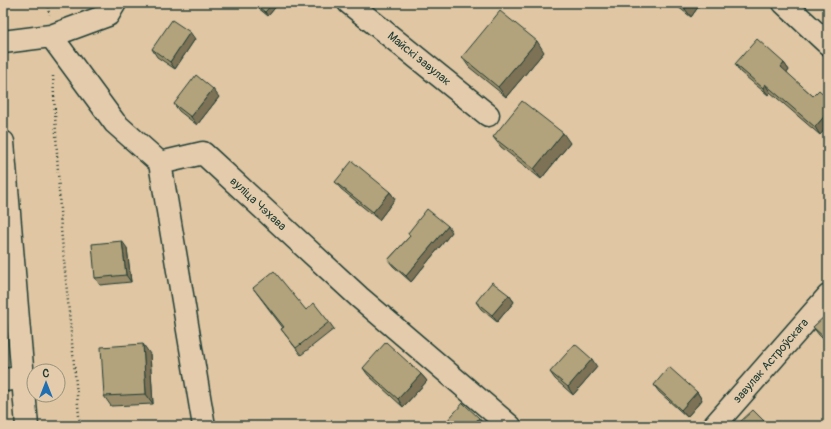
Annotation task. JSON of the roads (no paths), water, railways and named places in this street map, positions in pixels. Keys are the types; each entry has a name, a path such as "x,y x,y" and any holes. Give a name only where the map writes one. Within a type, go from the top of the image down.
{"street":[{"path":"3,42 51,36 108,15 115,3"},
{"name":"Майскі завулак","path":"349,3 488,115"},
{"path":"784,3 828,44"},
{"path":"51,36 115,123 160,163 204,426"},
{"path":"3,142 13,379 27,426"},
{"name":"вуліца Чэхава","path":"160,163 203,153 359,297 510,426"},
{"name":"завулак Астроўскага","path":"714,426 828,296"}]}
